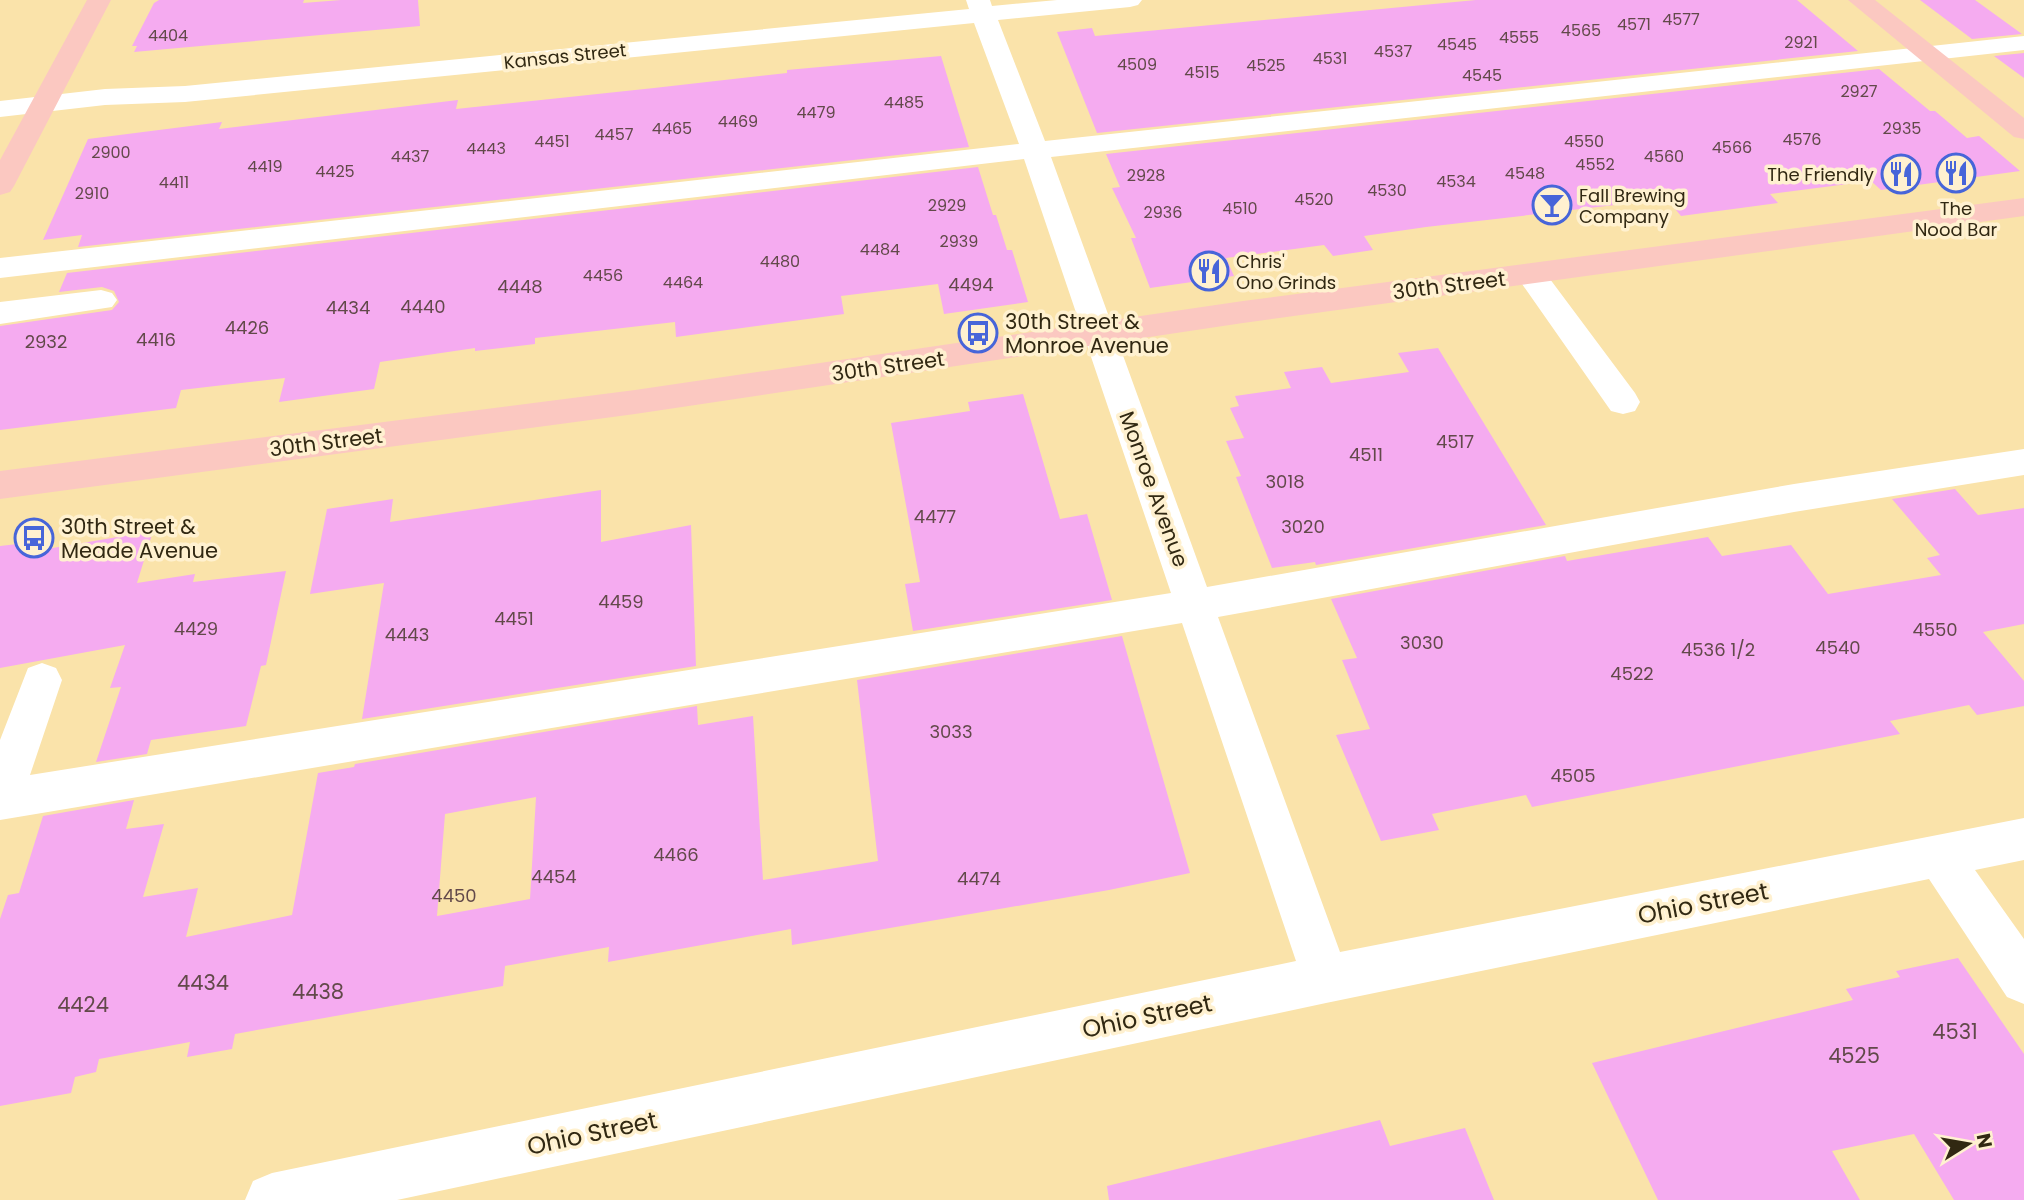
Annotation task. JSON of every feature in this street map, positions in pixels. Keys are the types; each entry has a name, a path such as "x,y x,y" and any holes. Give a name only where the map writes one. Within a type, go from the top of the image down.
{"main road":[{"path":"0,186 99,0"},
{"path":"1860,0 2024,131"},
{"name":"30th Street","path":"0,485 622,403 1243,312 2024,207"}],"street":[{"name":"Kansas Street","path":"0,110 104,97 185,94 981,8 1130,0"},
{"name":"Monroe Avenue","path":"981,8 1035,150 1326,979"},
{"path":"0,268 1035,150 2024,43"},
{"path":"1530,274 1623,402"},
{"path":"0,313 102,300"},
{"path":"42,680 0,800 1195,605 1794,498 2024,461"},
{"name":"Ohio Street","path":"272,1200 1326,979 2024,839"},
{"path":"1938,855 2024,980"}],"building":[{"path":"159,0 304,0 303,3 418,0 420,26 134,52 137,46 132,46 154,3"},
{"path":"1476,0 1797,0 1858,51 1097,133 1057,32 1092,28 1095,36"},
{"path":"1920,0 1975,0 2022,34 1972,39"},
{"path":"2024,53 2024,78 1994,56"},
{"path":"941,56 969,147 78,247 82,235 43,240 88,139 222,122 219,129 458,100 456,109 787,73 787,70"},
{"path":"1879,69 1967,138 1979,136 2020,171 1881,190 1871,181 1770,194 1778,203 1681,216 1667,199 1426,227 1364,236 1373,250 1333,256 1324,245 1226,258 1234,276 1150,288 1131,238 1136,238 1112,188 1120,187 1106,154"},
{"path":"978,167 1007,250 1012,250 1028,302 944,314 938,284 841,296 844,314 676,337 675,322 535,338 535,344 475,351 475,348 380,362 374,389 279,402 285,378 181,390 176,408 0,430 0,326 112,310 119,302 114,291 102,287 59,292 67,273"},
{"path":"1438,348 1546,525 1316,565 1315,562 1272,568 1236,477 1241,476 1226,441 1244,438 1230,408 1239,406 1235,396 1291,388 1284,372 1322,367 1331,383 1409,372 1398,353"},
{"path":"1023,394 1060,519 1087,514 1112,600 913,631 905,584 920,582 891,423 970,411 968,402"},
{"path":"1955,489 1978,515 2024,508 2024,624 1983,632 2024,681 2024,706 1977,715 1969,705 1890,721 1900,734 1532,807 1526,795 1432,814 1439,830 1381,841 1336,735 1370,729 1342,660 1357,658 1331,599 1565,556 1567,561 1708,537 1722,556 1791,545 1828,594 1941,575 1927,558 1940,555 1892,499"},
{"path":"601,490 601,542 691,525 696,666 362,719 384,583 310,594 327,509 393,499 390,522"},
{"path":"153,531 137,583 195,574 193,582 286,571 266,665 261,666 246,726 151,740 147,754 96,762 121,687 110,688 125,645 0,668 0,546 44,541 41,550"},
{"path":"1122,636 1190,873 1109,890 792,945 791,929 608,962 609,947 505,966 503,986 235,1034 232,1049 187,1057 190,1042 99,1059 96,1072 75,1077 71,1093 0,1106 0,919 8,895 19,893 43,816 134,800 126,829 164,824 143,897 198,888 186,937 292,915 318,773 354,767 355,764 697,706 698,725 753,716 763,880 878,861 857,680","holes":["536,797 530,899 437,916 445,814"]},
{"path":"1958,958 2024,1054 2024,1200 1954,1200 1914,1134 1832,1151 1860,1200 1658,1200 1592,1063 1853,1000 1846,989 1900,977 1896,971"},
{"path":"1380,1120 1390,1146 1465,1128 1494,1200 1109,1200 1107,1186"}],"place":[{"name":"The Nood Bar","path":"1956,173"},
{"name":"The Friendly","path":"1901,174"},
{"name":"Fall Brewing Company","path":"1552,205"},
{"name":"Chris' Ono Grinds","path":"1209,271"},
{"name":"30th Street & Monroe Avenue","path":"978,333"},
{"name":"30th Street & Meade Avenue","path":"34,538"}]}
